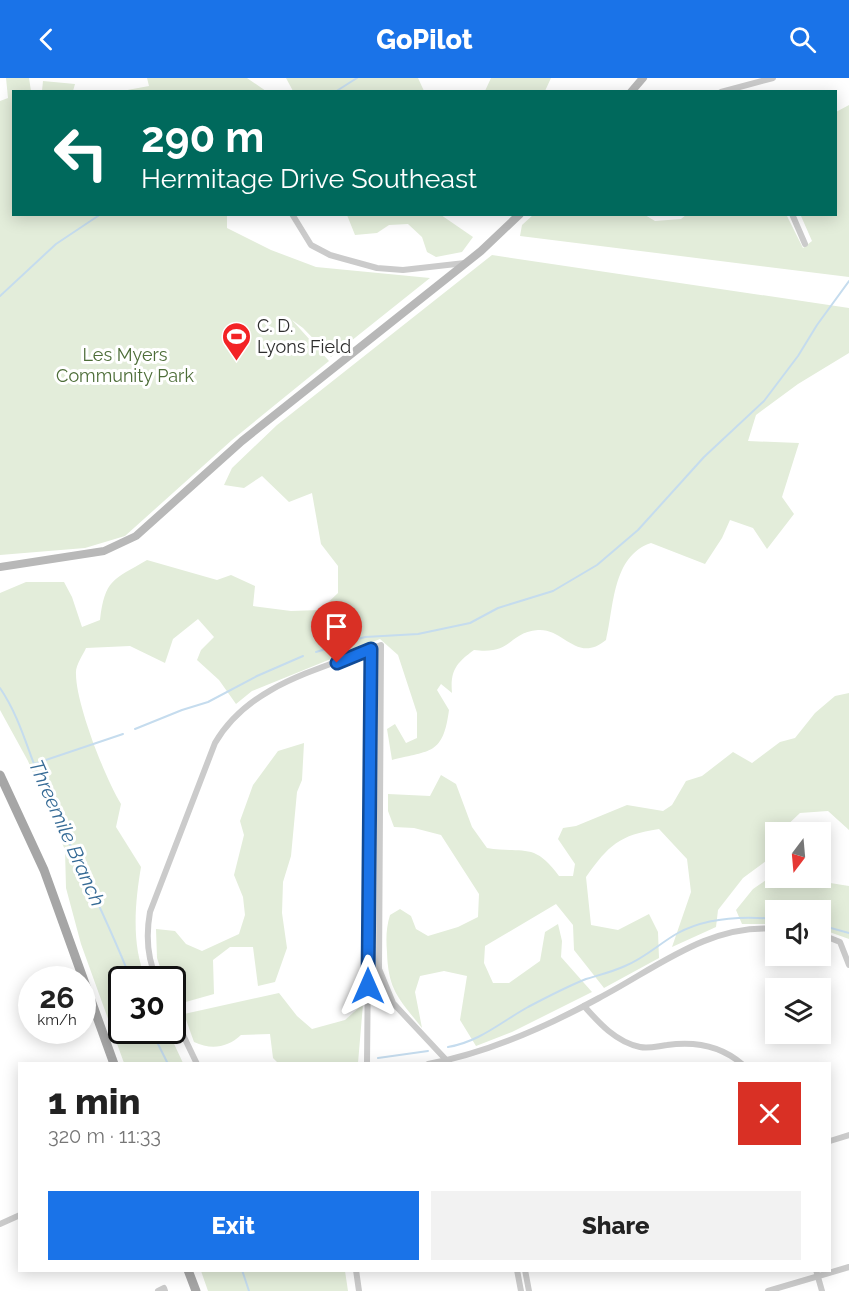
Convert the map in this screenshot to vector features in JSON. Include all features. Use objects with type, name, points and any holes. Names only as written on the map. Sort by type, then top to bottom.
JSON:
[{"type":"main road","points":[[0,775],[44,870],[113,1062]]},
{"type":"main road","points":[[189,1272],[196,1291]]},
{"type":"street","points":[[634,90],[643,78]]},
{"type":"street","points":[[736,89],[773,78]]},
{"type":"street","points":[[293,216],[311,245],[330,255],[377,268],[403,270],[465,263]]},
{"type":"street","points":[[0,567],[98,552],[131,540],[242,441],[465,263],[518,216]]},
{"type":"street","points":[[793,216],[805,244]]},
{"type":"street","points":[[152,966],[147,938],[150,912],[211,754],[225,727],[238,712],[262,693],[381,645],[378,969],[393,1003],[448,1062],[491,1047],[584,1006],[681,950],[733,932],[765,929]]},
{"type":"street","points":[[367,1062],[371,649]]},
{"type":"street","points":[[831,938],[840,942],[849,965]]},
{"type":"street","points":[[584,1006],[612,1034],[627,1043],[648,1048],[670,1044],[705,1045],[723,1051],[739,1062]]},
{"type":"street","points":[[186,1041],[196,1062]]},
{"type":"street","points":[[831,1141],[849,1136]]},
{"type":"street","points":[[0,1224],[18,1216]]},
{"type":"street","points":[[831,1271],[849,1267]]},
{"type":"street","points":[[356,1272],[359,1291]]},
{"type":"street","points":[[517,1272],[521,1291]]},
{"type":"street","points":[[525,1272],[529,1291]]},
{"type":"street","points":[[768,1291],[817,1274],[822,1291]]},
{"type":"green space","name":"Les Myers Community Park","points":[[6,78],[29,78],[31,90],[12,90],[12,216],[227,216],[227,228],[271,250],[316,267],[430,278],[331,357],[292,320],[329,361],[232,440],[125,536],[85,548],[0,555],[0,101],[8,98]]},
{"type":"green space","points":[[147,78],[247,78],[265,90],[127,90],[149,86]]},
{"type":"green space","points":[[286,78],[418,78],[424,90],[292,90]]},
{"type":"green space","points":[[491,78],[551,78],[545,90],[485,90]]},
{"type":"green space","points":[[43,81],[75,84],[73,90],[42,90]]},
{"type":"green space","points":[[849,105],[849,277],[520,236],[522,225],[532,216],[647,216],[655,221],[681,219],[685,216],[787,216],[803,248],[812,241],[801,216],[837,216],[837,111]]},
{"type":"green space","points":[[347,216],[442,216],[473,237],[462,252],[436,257],[427,252],[422,237],[408,224],[389,225],[377,233],[355,235]]},
{"type":"green space","points":[[492,255],[849,308],[849,353],[798,384],[756,415],[748,441],[799,443],[782,497],[794,514],[767,549],[753,528],[730,520],[722,538],[705,564],[651,543],[638,550],[629,559],[617,584],[606,640],[596,646],[579,647],[556,634],[538,630],[520,635],[503,647],[487,651],[474,650],[463,659],[453,673],[452,693],[441,684],[437,690],[449,710],[439,743],[426,752],[392,760],[387,729],[395,724],[406,743],[417,738],[417,713],[398,655],[380,639],[252,691],[236,704],[219,680],[197,660],[201,650],[214,637],[198,619],[173,639],[165,663],[130,646],[86,648],[76,671],[81,703],[100,759],[121,804],[116,827],[141,867],[136,909],[136,938],[141,966],[108,966],[108,1019],[96,986],[96,966],[89,966],[66,888],[65,850],[28,761],[0,710],[0,593],[26,582],[64,582],[72,597],[82,627],[100,620],[105,596],[113,582],[147,560],[217,580],[231,575],[255,586],[253,606],[291,611],[320,610],[338,593],[338,566],[321,544],[312,493],[289,502],[262,476],[244,488],[224,485],[232,468],[277,425]]},
{"type":"green space","points":[[849,693],[849,830],[828,811],[800,813],[791,822],[765,822],[765,862],[743,878],[718,910],[716,927],[672,947],[691,892],[687,859],[659,829],[645,831],[616,843],[601,857],[586,877],[591,925],[618,930],[649,914],[658,932],[659,958],[604,988],[574,950],[573,925],[556,904],[485,946],[484,963],[493,983],[509,983],[540,961],[545,932],[558,924],[562,941],[561,957],[592,992],[512,1032],[476,1046],[460,1020],[467,976],[444,971],[420,976],[415,992],[422,1028],[401,1001],[392,985],[388,965],[386,943],[390,915],[400,909],[411,916],[416,929],[428,936],[458,927],[478,917],[479,894],[441,835],[414,828],[394,827],[388,811],[388,794],[430,796],[441,775],[456,784],[472,827],[487,848],[535,853],[559,876],[573,876],[575,864],[558,839],[563,828],[576,826],[627,805],[663,811],[672,805],[686,781],[702,776],[733,752],[752,763],[780,742],[795,738],[815,713],[835,696]]},
{"type":"green space","points":[[304,743],[302,780],[297,792],[291,856],[283,882],[282,913],[287,948],[275,982],[258,986],[253,947],[230,947],[213,960],[214,994],[186,1002],[186,966],[160,966],[157,958],[156,929],[175,931],[186,944],[202,951],[239,934],[245,915],[243,897],[234,875],[244,835],[240,821],[253,785],[278,751]]},
{"type":"green space","points":[[765,881],[765,888],[831,888],[831,883],[849,886],[849,939],[831,933],[831,900],[765,900],[765,924],[742,924],[736,910],[753,889]]},
{"type":"green space","points":[[279,993],[297,1016],[312,1029],[345,1020],[363,1004],[358,1062],[277,1062],[273,1058],[270,1034],[241,1035],[230,1043],[213,1047],[194,1042],[186,1014]]},
{"type":"green space","points":[[117,1044],[174,1044],[183,1062],[124,1062]]},
{"type":"green space","points":[[201,1272],[345,1272],[348,1291],[208,1291]]},
{"type":"waterway","points":[[338,90],[357,78]]},
{"type":"waterway","points":[[0,296],[56,244],[98,216]]},
{"type":"waterway","points":[[316,652],[365,637],[418,634],[470,623],[498,608],[553,591],[597,565],[638,530],[704,457],[764,401],[849,281]]},
{"type":"waterway","points":[[135,729],[208,702],[257,676],[303,656]]},
{"type":"waterway","name":"Threemile Branch","points":[[0,688],[13,711],[42,784],[125,966]]},
{"type":"waterway","points":[[34,764],[123,734]]},
{"type":"waterway","points":[[448,1047],[480,1036],[528,1007],[571,985],[632,963],[689,928],[726,919],[765,919]]},
{"type":"waterway","points":[[831,928],[849,933]]},
{"type":"waterway","name":"Threemile Branch","points":[[158,1044],[167,1062]]},
{"type":"waterway","points":[[378,1058],[428,1051]]},
{"type":"waterway","name":"Threemile Branch","points":[[243,1272],[249,1291]]},
{"type":"place","name":"C. D. Lyons Field","points":[[236,362]]},
{"type":"route","points":[[337,663],[371,649],[368,986]]}]
